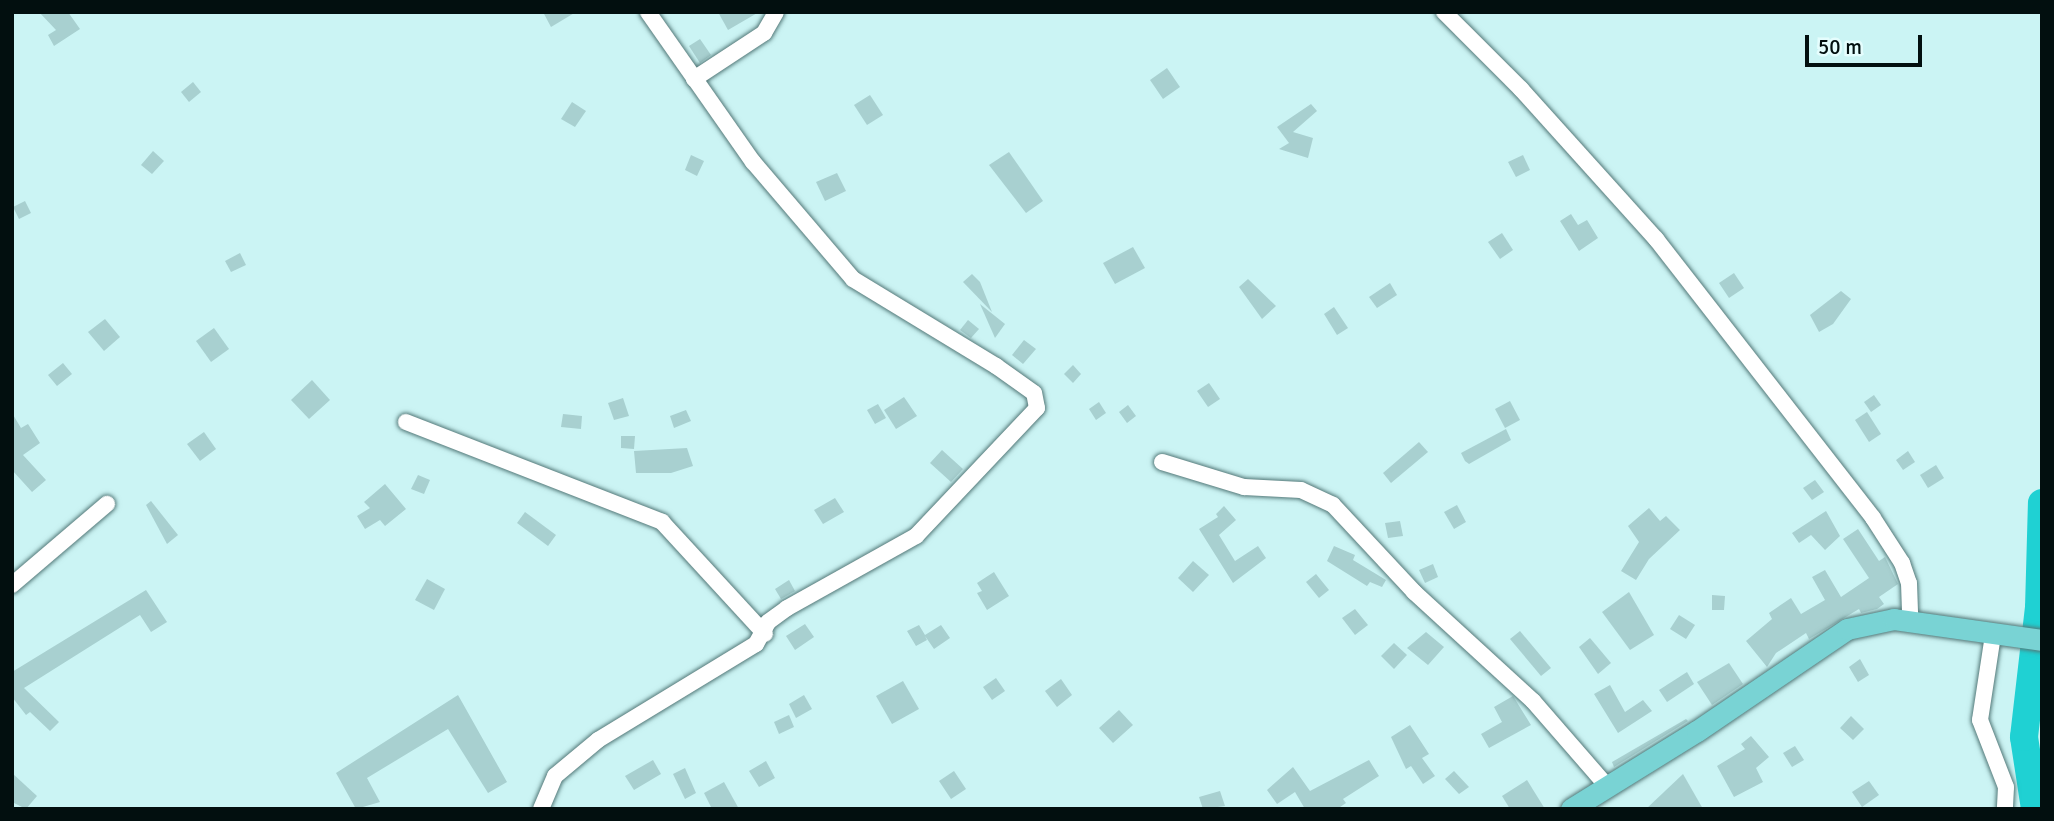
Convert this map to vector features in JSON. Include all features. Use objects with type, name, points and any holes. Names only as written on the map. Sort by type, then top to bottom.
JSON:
[{"type":"main road","points":[[1571,809],[1697,731],[1847,629],[1894,619],[2042,640]]},
{"type":"street","points":[[541,809],[555,776],[598,740],[756,644],[765,634],[774,616],[896,549],[933,522],[1037,408],[1034,393],[1006,373],[853,279],[783,200],[648,12]]},
{"type":"street","points":[[694,79],[764,33],[776,12]]},
{"type":"street","points":[[1444,12],[1521,89],[1656,239],[1873,518],[1902,562],[1909,583],[1910,621]]},
{"type":"street","points":[[406,422],[662,522],[765,634]]},
{"type":"street","points":[[1163,463],[1244,487],[1301,490],[1333,505],[1414,592],[1533,701],[1606,785]]},
{"type":"street","points":[[12,584],[107,504]]},
{"type":"street","points":[[1993,635],[1980,720],[2006,787],[2005,809]]},
{"type":"building","points":[[39,12],[68,12],[80,29],[54,46],[48,35],[56,30]]},
{"type":"building","points":[[543,12],[576,12],[551,27]]},
{"type":"building","points":[[718,12],[759,12],[728,30]]},
{"type":"building","points":[[700,39],[711,55],[700,63],[689,46]]},
{"type":"building","points":[[1167,68],[1180,87],[1163,99],[1150,80]]},
{"type":"building","points":[[193,82],[201,92],[189,102],[181,92]]},
{"type":"building","points":[[870,95],[883,115],[867,125],[854,105]]},
{"type":"building","points":[[572,102],[586,111],[575,127],[561,119]]},
{"type":"building","points":[[1311,104],[1317,111],[1293,132],[1313,138],[1308,158],[1279,149],[1289,143],[1277,127]]},
{"type":"building","points":[[153,151],[164,161],[152,174],[141,165]]},
{"type":"building","points":[[1009,152],[1043,201],[1026,213],[989,165]]},
{"type":"building","points":[[691,155],[704,161],[697,176],[685,170]]},
{"type":"building","points":[[1523,155],[1530,170],[1516,177],[1508,162]]},
{"type":"building","points":[[837,173],[846,191],[825,201],[816,182]]},
{"type":"building","points":[[25,201],[31,213],[19,219],[13,207]]},
{"type":"building","points":[[1571,214],[1578,225],[1587,220],[1598,238],[1579,251],[1560,221]]},
{"type":"building","points":[[1502,233],[1513,250],[1500,259],[1488,242]]},
{"type":"building","points":[[1133,247],[1145,268],[1115,284],[1103,263]]},
{"type":"building","points":[[240,253],[246,265],[231,272],[225,261]]},
{"type":"building","points":[[1734,273],[1744,288],[1729,298],[1719,283]]},
{"type":"building","points":[[972,274],[980,282],[992,312],[963,282]]},
{"type":"building","points":[[1248,279],[1276,306],[1262,319],[1239,287]]},
{"type":"building","points":[[1390,283],[1397,295],[1377,308],[1369,297]]},
{"type":"building","points":[[1841,291],[1851,299],[1833,324],[1819,332],[1810,315]]},
{"type":"building","points":[[980,304],[1005,324],[995,338]]},
{"type":"building","points":[[1334,307],[1348,328],[1337,335],[1324,314]]},
{"type":"building","points":[[105,319],[120,337],[104,351],[88,332]]},
{"type":"building","points":[[968,320],[979,329],[971,338],[960,330]]},
{"type":"building","points":[[214,328],[229,349],[211,362],[196,341]]},
{"type":"building","points":[[1024,340],[1036,349],[1023,364],[1012,355]]},
{"type":"building","points":[[63,363],[72,374],[57,386],[48,375]]},
{"type":"building","points":[[1073,365],[1081,374],[1073,383],[1064,374]]},
{"type":"building","points":[[312,380],[330,400],[309,419],[291,400]]},
{"type":"building","points":[[1209,383],[1220,399],[1208,407],[1197,391]]},
{"type":"building","points":[[1874,395],[1881,405],[1871,412],[1864,402]]},
{"type":"building","points":[[904,397],[917,416],[896,429],[884,410]]},
{"type":"building","points":[[623,398],[629,416],[614,420],[608,403]]},
{"type":"building","points":[[1510,401],[1520,420],[1505,428],[1495,409]]},
{"type":"building","points":[[1099,402],[1106,413],[1096,420],[1089,409]]},
{"type":"building","points":[[878,404],[886,418],[875,424],[867,410]]},
{"type":"building","points":[[1128,405],[1136,416],[1127,423],[1119,412]]},
{"type":"building","points":[[686,410],[691,421],[674,428],[670,416]]},
{"type":"building","points":[[1867,412],[1881,434],[1869,442],[1855,420]]},
{"type":"building","points":[[12,413],[21,428],[28,424],[40,443],[23,455],[46,480],[32,492],[12,470]]},
{"type":"building","points":[[563,414],[582,416],[581,429],[561,427]]},
{"type":"building","points":[[1506,429],[1511,440],[1469,464],[1465,461],[1461,453]]},
{"type":"building","points":[[204,432],[216,449],[200,461],[187,444]]},
{"type":"building","points":[[621,436],[635,436],[634,449],[621,448]]},
{"type":"building","points":[[1419,442],[1428,452],[1391,483],[1383,473]]},
{"type":"building","points":[[687,448],[693,466],[671,473],[636,473],[634,451]]},
{"type":"building","points":[[942,450],[963,469],[951,482],[930,463]]},
{"type":"building","points":[[1908,451],[1915,462],[1903,470],[1896,460]]},
{"type":"building","points":[[1936,465],[1944,478],[1928,488],[1920,475]]},
{"type":"building","points":[[418,475],[430,480],[424,494],[411,489]]},
{"type":"building","points":[[1815,480],[1824,492],[1812,500],[1803,488]]},
{"type":"building","points":[[385,484],[406,509],[385,526],[380,520],[365,529],[357,516],[370,508],[364,502]]},
{"type":"building","points":[[835,498],[844,512],[823,524],[814,510]]},
{"type":"building","points":[[151,501],[178,535],[167,544],[146,505]]},
{"type":"building","points":[[1457,505],[1466,522],[1454,529],[1444,512]]},
{"type":"building","points":[[1224,506],[1236,520],[1219,535],[1235,561],[1258,546],[1266,558],[1233,583],[1199,529],[1218,517],[1216,514]]},
{"type":"building","points":[[1649,508],[1660,521],[1666,516],[1680,530],[1649,559],[1636,580],[1621,571],[1639,542],[1628,526]]},
{"type":"building","points":[[1826,511],[1840,536],[1825,550],[1811,535],[1799,543],[1792,533]]},
{"type":"building","points":[[525,512],[556,535],[548,546],[517,523]]},
{"type":"building","points":[[1400,521],[1403,536],[1388,538],[1385,523]]},
{"type":"building","points":[[1858,529],[1879,561],[1885,557],[1898,584],[1879,597],[1884,604],[1877,609],[1861,613],[1859,609],[1809,639],[1806,633],[1776,653],[1767,667],[1746,641],[1772,619],[1769,613],[1791,598],[1801,614],[1825,600],[1812,577],[1825,570],[1841,597],[1869,578],[1843,539]]},
{"type":"building","points":[[1334,546],[1355,555],[1353,560],[1386,580],[1382,587],[1370,582],[1367,586],[1327,561]]},
{"type":"building","points":[[1193,561],[1209,575],[1193,592],[1178,578]]},
{"type":"building","points":[[1433,564],[1438,577],[1425,583],[1419,570]]},
{"type":"building","points":[[994,572],[1009,596],[987,610],[977,593],[982,591],[977,583]]},
{"type":"building","points":[[1316,574],[1329,590],[1319,598],[1306,582]]},
{"type":"building","points":[[427,579],[445,589],[434,610],[415,600]]},
{"type":"building","points":[[789,580],[795,591],[781,599],[775,589]]},
{"type":"building","points":[[146,590],[167,622],[151,632],[140,615],[24,688],[59,722],[50,731],[30,712],[26,715],[12,697],[12,672]]},
{"type":"building","points":[[1629,592],[1654,635],[1630,650],[1602,612]]},
{"type":"building","points":[[1712,595],[1725,596],[1724,610],[1712,610]]},
{"type":"building","points":[[1355,609],[1368,625],[1355,635],[1342,618]]},
{"type":"building","points":[[1679,615],[1695,625],[1686,639],[1670,629]]},
{"type":"building","points":[[805,624],[814,637],[795,650],[786,636]]},
{"type":"building","points":[[919,625],[925,635],[941,625],[950,638],[934,649],[925,636],[927,640],[916,646],[907,631]]},
{"type":"building","points":[[1520,631],[1551,668],[1541,676],[1510,639]]},
{"type":"building","points":[[1426,632],[1444,647],[1428,665],[1407,648]]},
{"type":"building","points":[[1590,638],[1611,663],[1598,674],[1579,647]]},
{"type":"building","points":[[1394,643],[1407,655],[1394,669],[1381,656]]},
{"type":"building","points":[[1860,659],[1869,675],[1858,682],[1849,667]]},
{"type":"building","points":[[1729,663],[1743,684],[1712,705],[1697,682]]},
{"type":"building","points":[[1687,672],[1694,684],[1667,702],[1659,690]]},
{"type":"building","points":[[996,678],[1005,691],[992,700],[983,687]]},
{"type":"building","points":[[1061,679],[1072,695],[1057,707],[1045,691]]},
{"type":"building","points":[[903,681],[919,709],[892,724],[876,696]]},
{"type":"building","points":[[1610,685],[1625,712],[1643,700],[1652,711],[1618,733],[1594,694]]},
{"type":"building","points":[[458,695],[507,782],[488,793],[448,729],[367,778],[380,802],[356,809],[336,773]]},
{"type":"building","points":[[804,695],[812,709],[796,718],[789,704]]},
{"type":"building","points":[[1513,696],[1531,725],[1489,748],[1481,734],[1502,722],[1494,707]]},
{"type":"building","points":[[1119,710],[1133,725],[1113,743],[1099,728]]},
{"type":"building","points":[[789,715],[794,727],[779,734],[774,722]]},
{"type":"building","points":[[1851,716],[1864,729],[1853,740],[1840,728]]},
{"type":"building","points":[[1686,719],[1688,721],[1614,767],[1612,762]]},
{"type":"building","points":[[1410,725],[1429,754],[1422,758],[1435,776],[1423,784],[1411,766],[1406,769],[1391,737]]},
{"type":"building","points":[[1751,736],[1769,757],[1756,768],[1763,782],[1734,797],[1717,766],[1745,749],[1741,744]]},
{"type":"building","points":[[1795,746],[1804,760],[1792,767],[1783,753]]},
{"type":"building","points":[[653,760],[661,774],[634,790],[625,776]]},
{"type":"building","points":[[1369,760],[1379,776],[1343,799],[1346,803],[1337,809],[1305,809],[1295,792],[1277,804],[1267,790],[1293,767],[1310,791]]},
{"type":"building","points":[[766,761],[775,778],[759,787],[749,771]]},
{"type":"building","points":[[685,768],[696,793],[685,799],[673,774]]},
{"type":"building","points":[[954,771],[966,789],[951,799],[939,781]]},
{"type":"building","points":[[1454,771],[1469,787],[1459,794],[1445,779]]},
{"type":"building","points":[[12,773],[37,796],[26,809],[12,802]]},
{"type":"building","points":[[1683,774],[1703,809],[1646,809]]},
{"type":"building","points":[[1527,780],[1545,809],[1510,809],[1502,796]]},
{"type":"building","points":[[1869,781],[1879,795],[1862,807],[1852,792]]},
{"type":"building","points":[[724,782],[739,809],[712,809],[704,793]]},
{"type":"building","points":[[1220,791],[1225,806],[1203,809],[1199,797]]},
{"type":"waterway","points":[[2035,809],[2024,737],[2039,608],[2042,503]]}]
